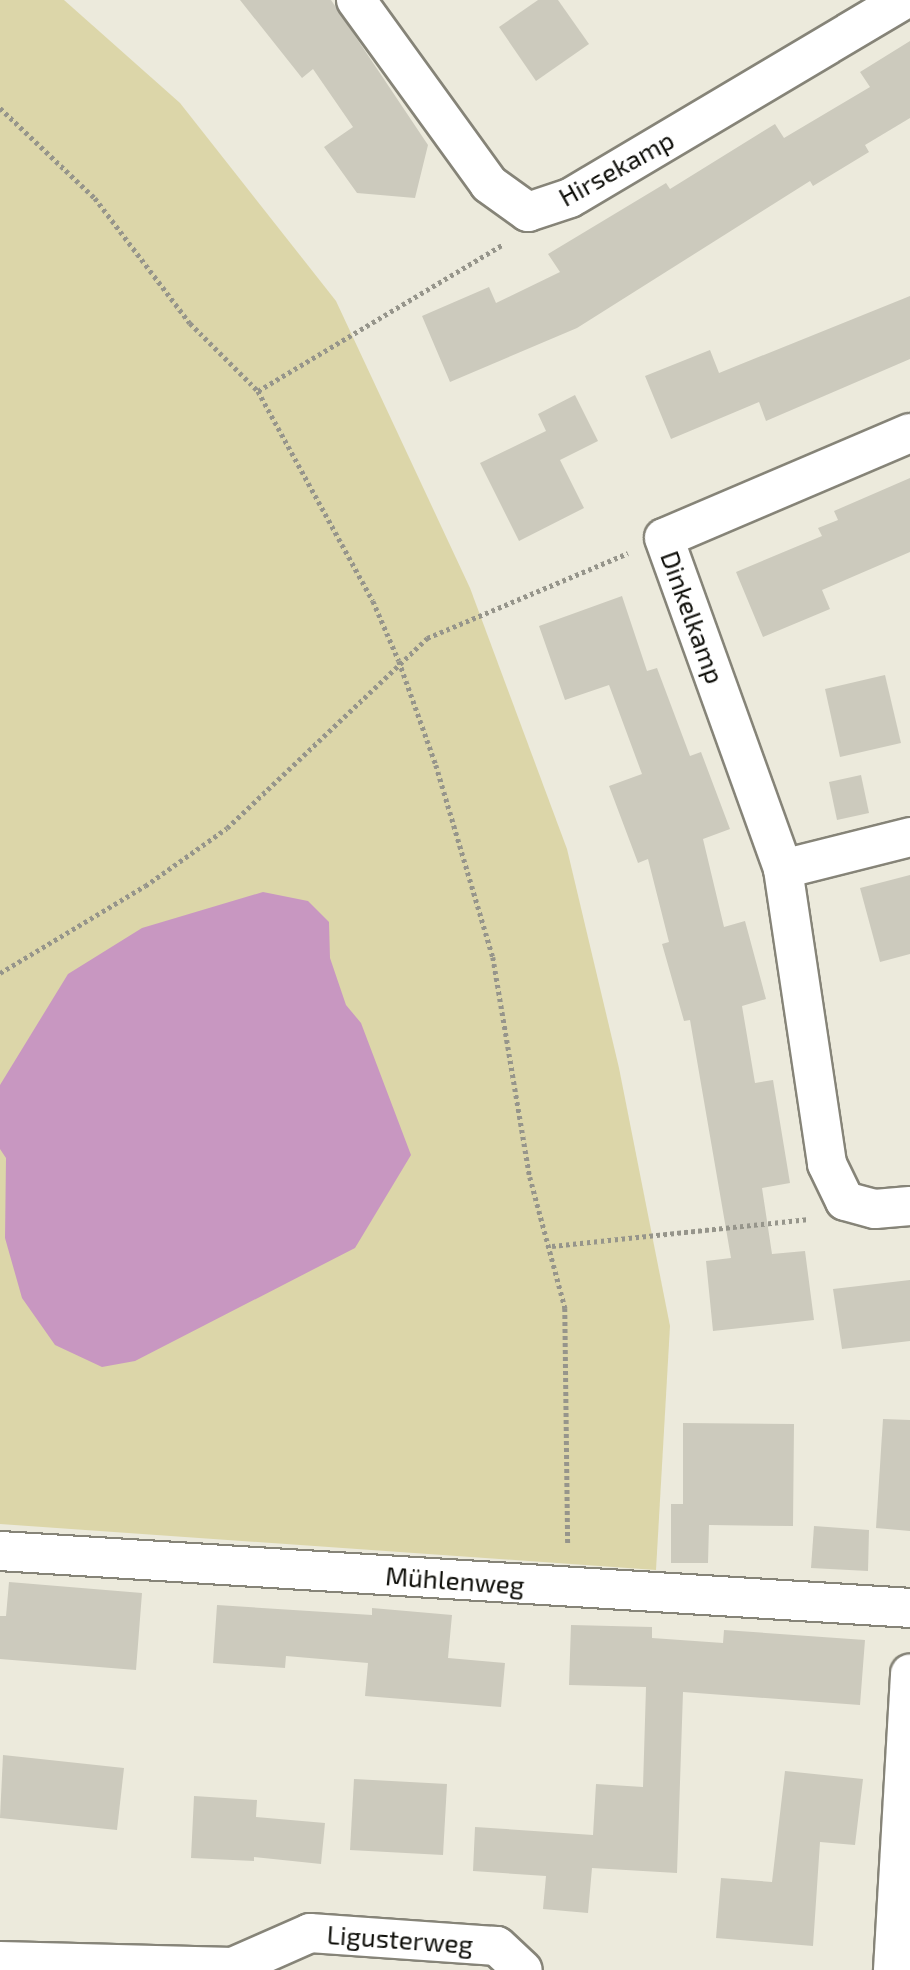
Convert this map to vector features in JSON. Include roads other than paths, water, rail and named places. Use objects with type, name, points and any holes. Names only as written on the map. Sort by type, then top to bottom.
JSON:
[{"type":"street","name":"Hirsekamp","points":[[356,0],[489,184],[527,212],[570,198],[903,0]]},
{"type":"street","name":"Dinkelkamp","points":[[910,433],[664,538],[783,869],[827,1164],[845,1201],[875,1209],[910,1206]]},
{"type":"street","points":[[783,869],[910,837]]},
{"type":"street","name":"Mühlenweg","points":[[0,1551],[910,1608]]},
{"type":"street","points":[[893,1970],[910,1673]]},
{"type":"street","name":"Ligusterweg","points":[[0,1961],[235,1968],[310,1933],[497,1946],[523,1970]]}]
